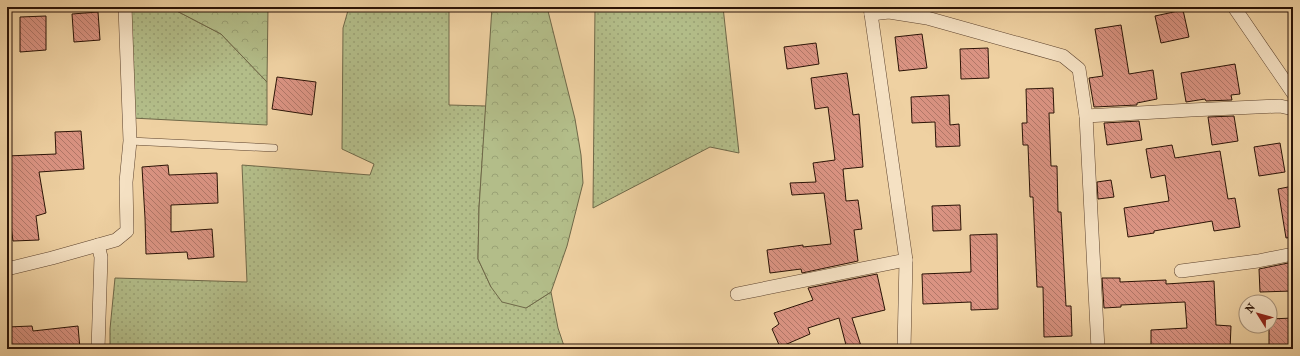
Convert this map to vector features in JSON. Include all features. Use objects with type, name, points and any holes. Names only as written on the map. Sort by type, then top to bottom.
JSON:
[{"type":"street","points":[[7,269],[116,240],[127,231],[126,182],[130,141],[125,7]]},
{"type":"street","points":[[1234,7],[1293,93]]},
{"type":"street","points":[[904,349],[906,260],[870,11],[890,12],[927,18],[1063,56],[1079,69],[1086,116],[1098,349]]},
{"type":"street","points":[[1086,116],[1280,106],[1293,109]]},
{"type":"street","points":[[98,245],[101,257],[98,349]]},
{"type":"street","points":[[1181,271],[1258,262],[1293,254]]},
{"type":"street","points":[[737,294],[906,260]]},
{"type":"lane","points":[[130,141],[274,148]]},
{"type":"green space","points":[[125,7],[268,7],[267,82],[221,34],[173,9]]},
{"type":"green space","points":[[349,7],[449,7],[449,105],[486,106],[479,208],[478,259],[491,287],[526,308],[551,292],[558,328],[565,349],[110,349],[110,329],[115,278],[247,282],[242,165],[370,175],[374,164],[342,149],[343,28]]},
{"type":"green space","points":[[492,7],[547,7],[575,119],[581,155],[583,183],[567,246],[551,292],[526,308],[502,302],[491,287],[478,259],[479,208]]},
{"type":"green space","points":[[595,7],[723,7],[739,153],[710,147],[593,208]]},
{"type":"green space","points":[[125,8],[173,9],[221,34],[267,82],[267,125],[132,118]]},
{"type":"building","points":[[1183,10],[1189,37],[1161,43],[1155,16]]},
{"type":"building","points":[[98,12],[100,40],[74,42],[72,14]]},
{"type":"building","points":[[46,16],[46,50],[20,52],[20,17]]},
{"type":"building","points":[[1121,25],[1129,74],[1153,70],[1157,99],[1137,103],[1137,105],[1094,107],[1089,78],[1103,76],[1095,29]]},
{"type":"building","points":[[922,34],[927,68],[899,71],[895,37]]},
{"type":"building","points":[[816,43],[819,64],[787,69],[784,47]]},
{"type":"building","points":[[988,48],[989,78],[961,79],[960,49]]},
{"type":"building","points":[[1235,64],[1240,94],[1231,95],[1232,100],[1206,101],[1205,99],[1186,102],[1181,73]]},
{"type":"building","points":[[847,73],[853,115],[859,114],[863,167],[843,169],[846,201],[858,200],[862,229],[854,230],[858,261],[802,273],[801,269],[770,273],[767,250],[803,245],[803,247],[831,244],[824,193],[792,195],[790,183],[816,182],[813,163],[835,160],[828,107],[815,109],[811,78]]},
{"type":"building","points":[[277,77],[316,82],[312,115],[272,109]]},
{"type":"building","points":[[1053,88],[1054,113],[1049,113],[1051,166],[1057,166],[1058,212],[1061,212],[1066,306],[1071,306],[1072,336],[1044,337],[1043,287],[1037,287],[1033,197],[1030,197],[1028,145],[1023,145],[1022,123],[1027,123],[1026,89]]},
{"type":"building","points":[[949,95],[950,125],[959,124],[960,146],[936,147],[935,122],[912,123],[911,97]]},
{"type":"building","points":[[1234,116],[1238,141],[1212,145],[1208,117]]},
{"type":"building","points":[[1139,121],[1142,140],[1107,145],[1104,123]]},
{"type":"building","points":[[81,131],[84,169],[39,172],[46,213],[36,216],[39,240],[13,241],[7,198],[7,156],[56,154],[55,132]]},
{"type":"building","points":[[1280,143],[1285,172],[1259,176],[1254,147]]},
{"type":"building","points":[[1172,145],[1175,158],[1220,151],[1228,199],[1235,198],[1240,227],[1214,231],[1212,221],[1128,237],[1124,208],[1169,201],[1165,175],[1151,178],[1146,149]]},
{"type":"building","points":[[168,165],[169,175],[217,173],[218,203],[171,205],[171,232],[212,229],[214,257],[188,259],[187,252],[146,254],[142,167]]},
{"type":"building","points":[[1111,180],[1114,197],[1098,199],[1097,182]]},
{"type":"building","points":[[1293,186],[1293,237],[1286,238],[1278,189]]},
{"type":"building","points":[[960,205],[961,230],[933,231],[932,206]]},
{"type":"building","points":[[997,234],[998,309],[971,310],[971,302],[923,304],[922,274],[971,272],[970,235]]},
{"type":"building","points":[[1293,262],[1293,291],[1260,292],[1259,269]]},
{"type":"building","points":[[877,274],[885,310],[852,318],[862,349],[847,349],[839,318],[808,328],[810,334],[780,347],[772,329],[779,324],[774,313],[813,300],[808,288]]},
{"type":"building","points":[[1102,278],[1120,278],[1120,282],[1166,280],[1166,284],[1214,281],[1216,325],[1231,326],[1230,349],[1151,349],[1151,330],[1187,328],[1185,302],[1121,305],[1121,307],[1104,308]]},
{"type":"building","points":[[1293,318],[1293,347],[1269,348],[1269,334],[1278,334],[1278,319]]},
{"type":"building","points":[[32,326],[33,331],[78,326],[80,349],[7,349],[7,327]]}]
